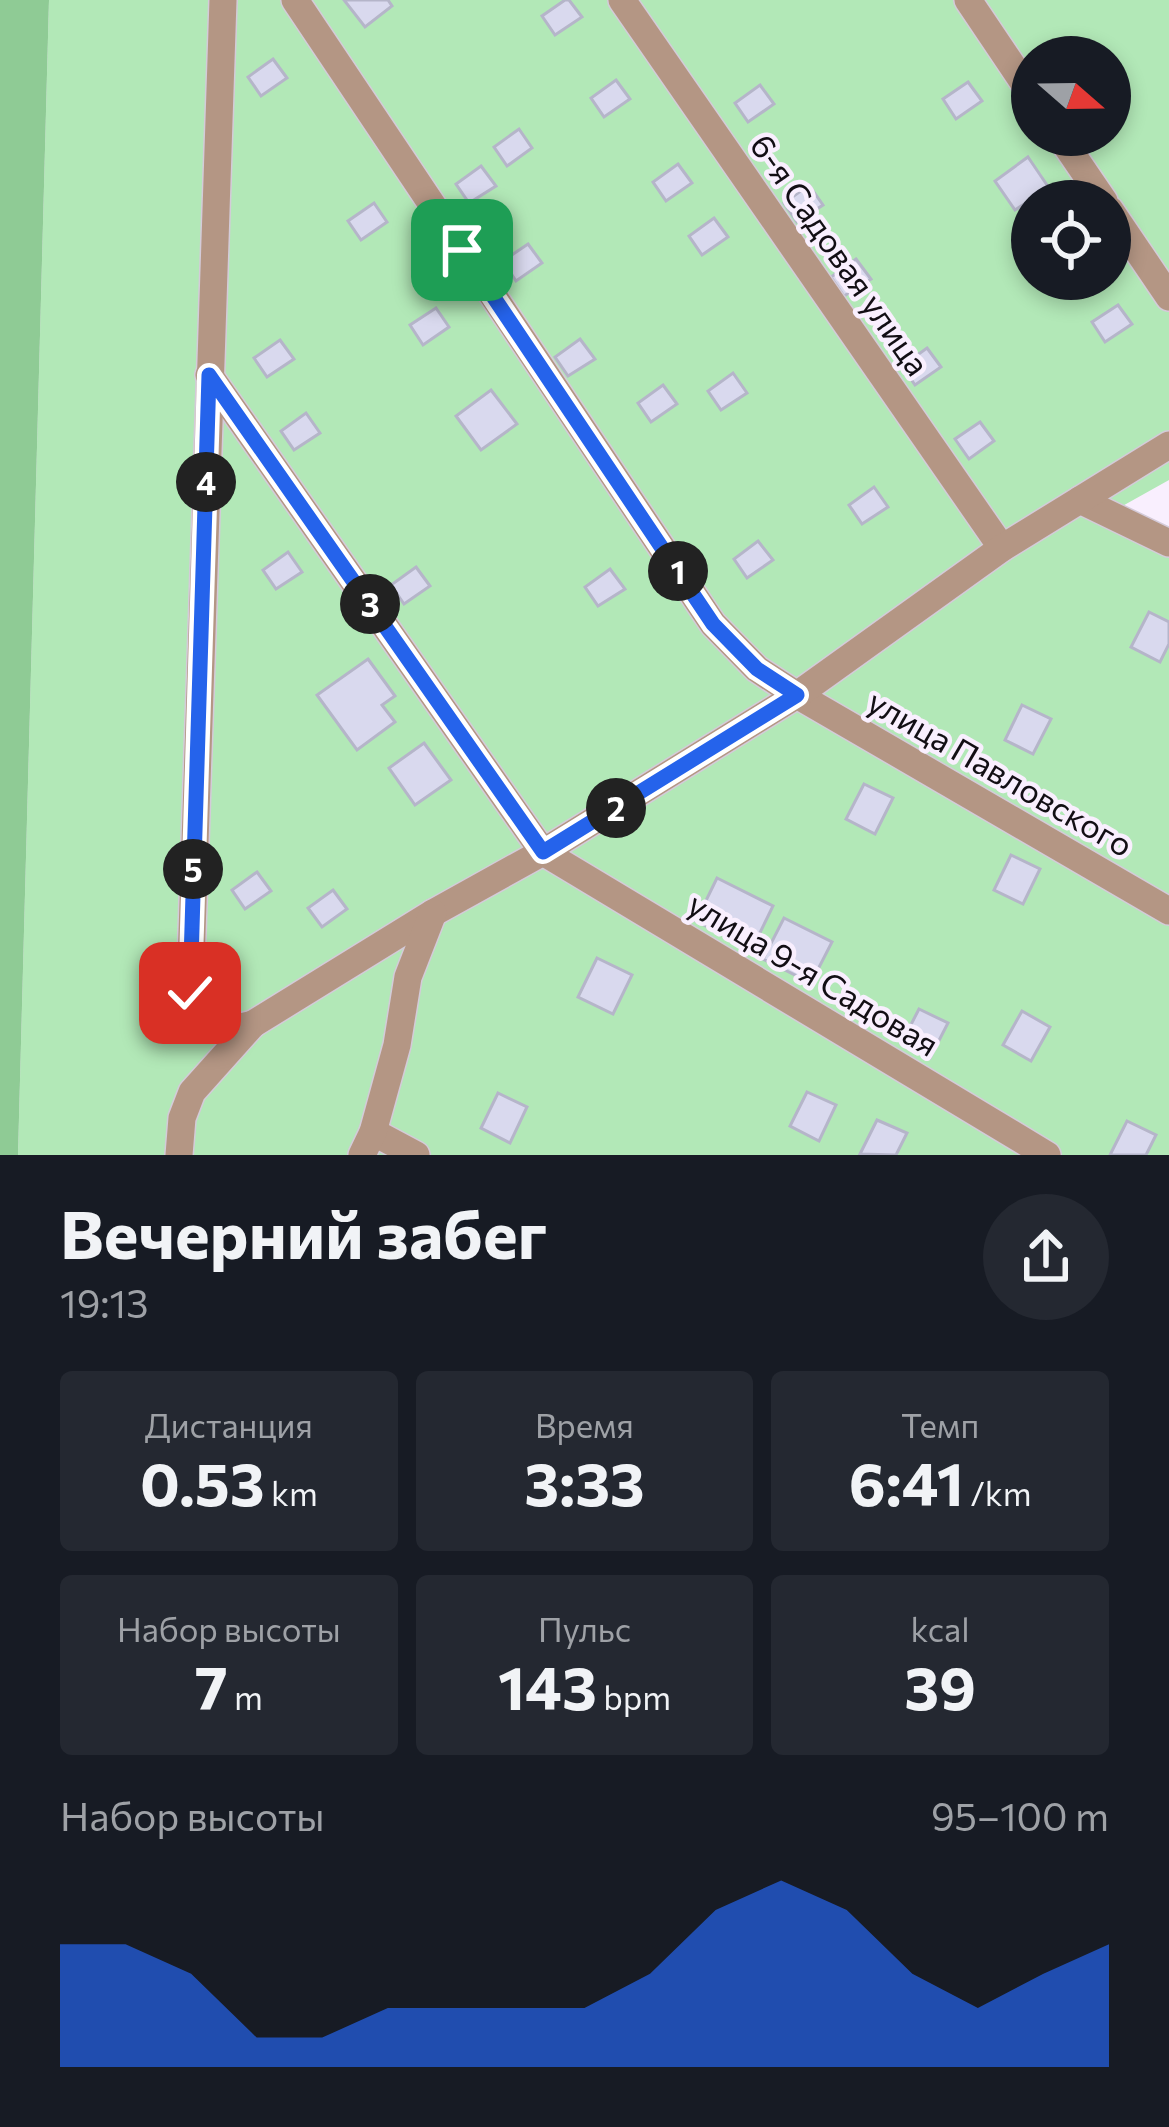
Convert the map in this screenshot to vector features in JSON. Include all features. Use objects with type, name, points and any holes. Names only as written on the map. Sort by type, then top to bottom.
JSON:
[{"type":"street","points":[[223,0],[190,993],[197,1016],[212,1027],[230,1030],[253,1024]]},
{"type":"street","name":"улица Павловского","points":[[295,0],[713,624],[757,669],[797,695],[1169,911]]},
{"type":"street","name":"6-я Садовая улица","points":[[622,0],[1002,548]]},
{"type":"street","points":[[968,0],[1011,64]]},
{"type":"street","points":[[1131,241],[1169,297]]},
{"type":"street","points":[[209,375],[543,852]]},
{"type":"street","points":[[179,1155],[182,1118],[192,1092],[253,1024],[797,695],[1002,548],[1169,445]]},
{"type":"street","points":[[1080,500],[1169,543]]},
{"type":"street","name":"улица 9-я Садовая","points":[[543,852],[1047,1155]]},
{"type":"street","points":[[416,1155],[367,1144],[397,1045],[408,977],[433,913]]},
{"type":"green space","points":[[0,0],[49,0],[18,1155],[0,1155]]},
{"type":"green space","points":[[49,0],[1169,0],[1169,480],[1101,518],[1169,554],[1169,1155],[18,1155]]},
{"type":"building","points":[[344,0],[388,0],[392,6],[365,27]]},
{"type":"building","points":[[565,0],[582,17],[555,35],[542,16]]},
{"type":"building","points":[[273,59],[287,78],[261,96],[248,77]]},
{"type":"building","points":[[616,80],[630,99],[604,117],[591,98]]},
{"type":"building","points":[[968,82],[982,101],[956,119],[943,99]]},
{"type":"building","points":[[760,85],[774,104],[748,122],[735,103]]},
{"type":"building","points":[[519,129],[532,148],[507,166],[494,147]]},
{"type":"building","points":[[1028,157],[1044,180],[1011,180],[1011,204],[995,181]]},
{"type":"building","points":[[678,164],[692,183],[666,201],[653,182]]},
{"type":"building","points":[[481,166],[496,186],[469,203],[456,184]]},
{"type":"building","points":[[809,185],[823,205],[797,222],[784,203]]},
{"type":"building","points":[[374,203],[387,222],[361,240],[348,221]]},
{"type":"building","points":[[714,218],[728,237],[702,255],[689,236]]},
{"type":"building","points":[[528,244],[542,263],[516,281],[503,261]]},
{"type":"building","points":[[856,259],[871,279],[844,296],[831,277]]},
{"type":"building","points":[[1118,305],[1132,324],[1105,342],[1092,322]]},
{"type":"building","points":[[436,308],[449,327],[423,345],[410,325]]},
{"type":"building","points":[[580,339],[595,359],[568,376],[555,357]]},
{"type":"building","points":[[280,340],[294,359],[267,377],[254,358]]},
{"type":"building","points":[[927,348],[941,367],[915,385],[902,366]]},
{"type":"building","points":[[733,373],[747,393],[721,410],[708,391]]},
{"type":"building","points":[[663,385],[677,404],[651,422],[638,403]]},
{"type":"building","points":[[491,390],[517,424],[481,450],[456,416]]},
{"type":"building","points":[[306,413],[320,433],[294,450],[281,431]]},
{"type":"building","points":[[980,422],[994,441],[969,459],[955,439]]},
{"type":"building","points":[[874,487],[888,507],[862,524],[849,505]]},
{"type":"building","points":[[758,541],[773,560],[747,578],[734,559]]},
{"type":"building","points":[[288,552],[302,572],[276,589],[263,570]]},
{"type":"building","points":[[416,567],[430,586],[404,604],[391,585]]},
{"type":"building","points":[[610,569],[625,589],[598,606],[585,587]]},
{"type":"building","points":[[1149,612],[1169,622],[1169,644],[1160,662],[1131,647]]},
{"type":"building","points":[[368,659],[395,696],[382,705],[395,722],[357,750],[317,695]]},
{"type":"building","points":[[1022,705],[1051,719],[1033,754],[1005,740]]},
{"type":"building","points":[[424,743],[451,780],[415,805],[389,768]]},
{"type":"building","points":[[864,784],[893,798],[875,834],[846,819]]},
{"type":"building","points":[[1011,855],[1040,869],[1023,904],[994,890]]},
{"type":"building","points":[[257,872],[271,891],[245,909],[232,890]]},
{"type":"building","points":[[717,878],[773,906],[752,949],[696,921]]},
{"type":"building","points":[[333,890],[347,909],[322,927],[308,908]]},
{"type":"building","points":[[784,918],[832,942],[811,983],[763,959]]},
{"type":"building","points":[[597,958],[632,975],[613,1014],[578,997]]},
{"type":"building","points":[[919,1009],[948,1023],[930,1058],[901,1044]]},
{"type":"building","points":[[1022,1011],[1050,1027],[1031,1061],[1003,1045]]},
{"type":"building","points":[[807,1092],[836,1105],[819,1141],[790,1126]]},
{"type":"building","points":[[498,1093],[527,1107],[510,1143],[481,1128]]},
{"type":"building","points":[[877,1120],[907,1133],[896,1155],[860,1154]]},
{"type":"building","points":[[1127,1121],[1156,1135],[1146,1155],[1110,1155]]},
{"type":"route","points":[[190,993],[209,375],[543,852],[797,695],[757,669],[713,624],[462,250]]}]
